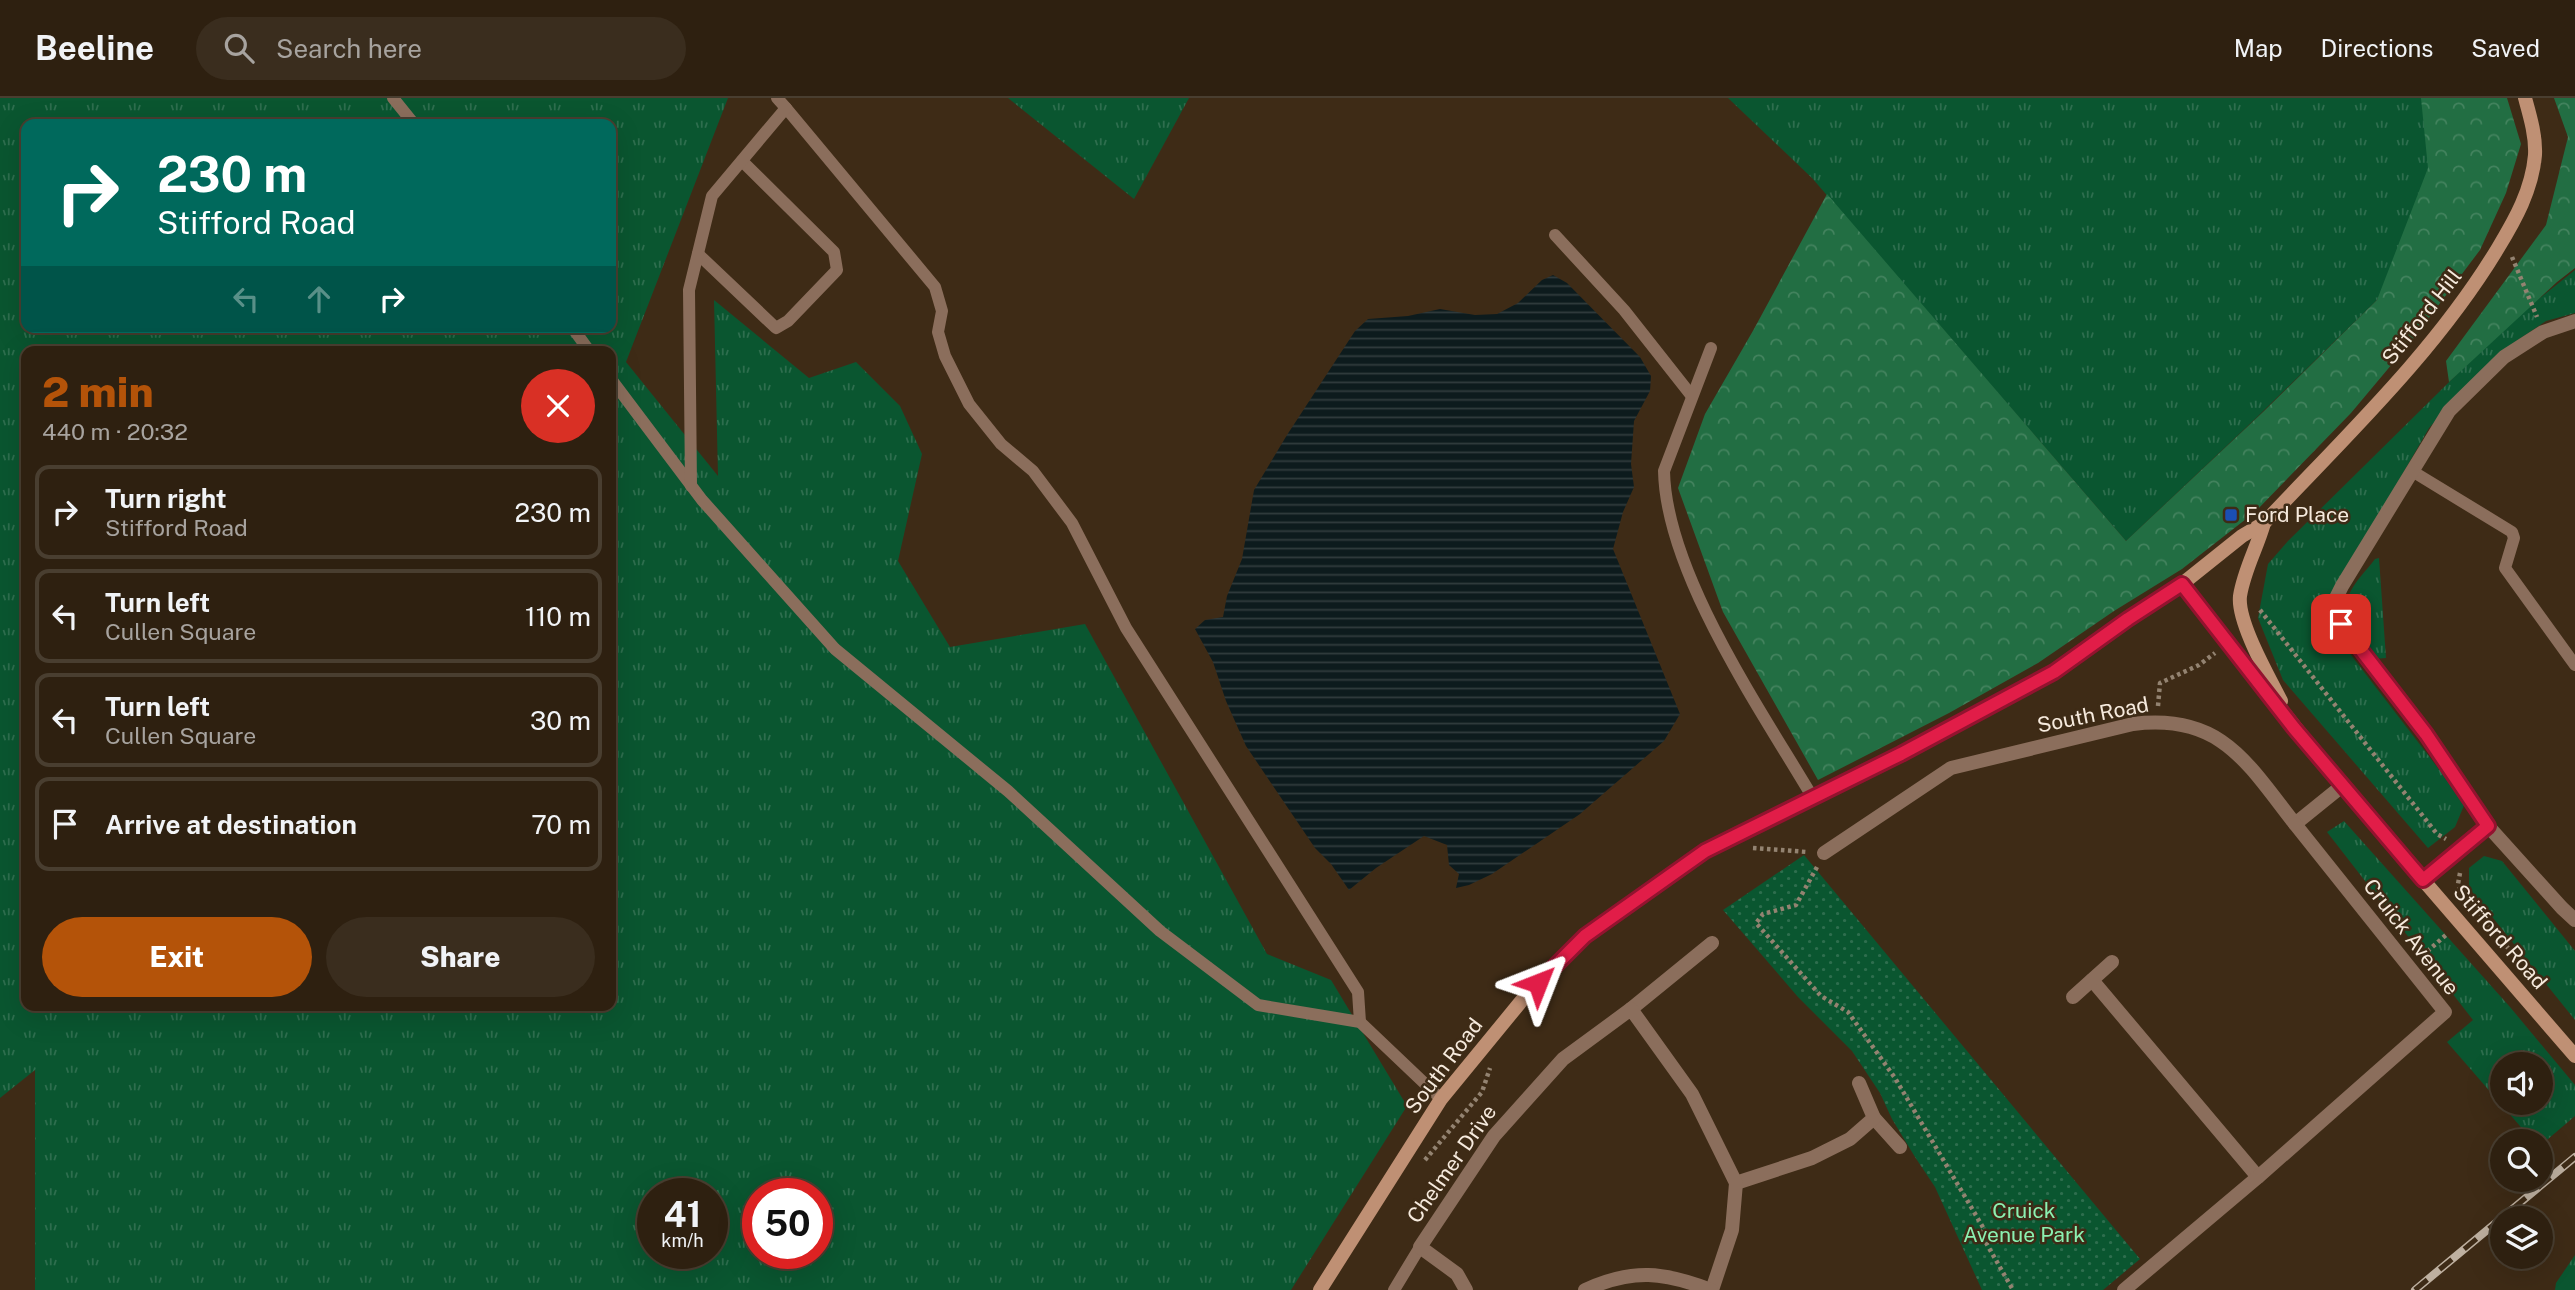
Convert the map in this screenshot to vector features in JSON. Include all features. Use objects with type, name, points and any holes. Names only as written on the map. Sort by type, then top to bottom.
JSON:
[{"type":"main road","name":"Stifford Hill","points":[[2182,584],[2242,536],[2264,523],[2396,383],[2476,284],[2518,214],[2529,183],[2535,155],[2532,125],[2525,98]]},
{"type":"main road","name":"Stifford Hill","points":[[2264,523],[2247,568],[2240,599],[2250,637],[2294,728]]},
{"type":"main road","name":"South Road","points":[[1320,1290],[1441,1099],[1522,999],[1585,936],[1705,851],[1901,754],[2054,672],[2182,584]]},
{"type":"main road","name":"Stifford Road","points":[[2182,584],[2342,786],[2575,1056]]},
{"type":"street","points":[[2575,321],[2543,332],[2504,357],[2449,411],[2335,600],[2341,624],[2426,734],[2488,826],[2575,920]]},
{"type":"street","name":"South Road","points":[[1824,853],[1951,768],[2133,724],[2156,721],[2187,726],[2219,738],[2242,756],[2295,824]]},
{"type":"street","points":[[2295,824],[2342,786]]},
{"type":"street","name":"Cruick Avenue","points":[[2124,1290],[2258,1177],[2445,1012],[2295,824]]},
{"type":"street","points":[[2423,880],[2488,826]]},
{"type":"street","name":"Chelmer Drive","points":[[1466,1290],[1457,1274],[1420,1247],[1494,1136],[1563,1059],[1631,1009],[1712,943]]},
{"type":"street","points":[[2073,997],[2112,962]]},
{"type":"street","points":[[2092,980],[2258,1177]]},
{"type":"street","points":[[1585,1290],[1606,1280],[1639,1275],[1676,1277],[1712,1290],[1732,1230],[1736,1183],[1692,1094],[1631,1009]]},
{"type":"street","points":[[1859,1083],[1874,1118],[1900,1147]]},
{"type":"street","points":[[1736,1183],[1812,1158],[1850,1139],[1874,1118]]},
{"type":"lane","points":[[393,98],[410,119]]},
{"type":"lane","points":[[691,486],[689,290],[712,196],[742,160],[781,103],[936,287],[942,311],[938,332],[944,356],[969,404],[1001,444],[1032,471],[1072,523],[1126,628],[1358,992],[1360,1022]]},
{"type":"lane","points":[[698,254],[776,328],[788,321],[837,270],[834,252],[742,160]]},
{"type":"lane","points":[[1555,235],[1624,310],[1691,395]]},
{"type":"lane","points":[[1711,348],[1664,471],[1664,491],[1674,534],[1701,600],[1745,684],[1813,798]]},
{"type":"lane","points":[[616,386],[691,486],[835,649],[1008,791],[1160,931],[1258,1004],[1360,1022],[1441,1099]]},
{"type":"lane","points":[[2412,471],[2512,532],[2514,538],[2505,568],[2575,665]]},
{"type":"lane","points":[[1394,1290],[1420,1247]]},
{"type":"path","points":[[2511,253],[2529,300]]},
{"type":"path","points":[[2243,611],[2255,603],[2437,834],[2451,842]]},
{"type":"path","points":[[2156,721],[2160,682],[2199,665],[2227,642]]},
{"type":"path","points":[[1741,847],[1824,853],[1796,905],[1763,914],[1756,923],[1821,996],[1849,1012],[1895,1078],[1984,1229],[1981,1234],[2013,1290]]},
{"type":"path","points":[[2462,865],[2458,884],[2462,892],[2515,956]]},
{"type":"path","points":[[2418,958],[2448,933]]},
{"type":"path","points":[[1420,1164],[1482,1092],[1493,1059]]},
{"type":"green space","points":[[0,98],[728,98],[626,362],[718,476],[714,300],[809,378],[856,362],[900,406],[922,454],[898,561],[950,647],[1085,624],[1267,954],[1331,980],[1407,1106],[1291,1290],[35,1290],[35,1070],[0,1098]]},
{"type":"green space","points":[[1008,98],[1189,98],[1134,199]]},
{"type":"green space","points":[[1728,98],[2424,98],[2437,176],[2377,300],[2126,541],[1812,178]]},
{"type":"green space","points":[[2421,98],[2507,98],[2521,144],[2506,193],[2480,250],[2413,339],[2351,413],[2255,512],[2182,569],[2038,663],[1949,713],[1818,780],[1723,612],[1678,488],[1705,414],[1827,194],[2126,541],[2377,300],[2428,168]]},
{"type":"green space","points":[[2554,98],[2575,98],[2575,268],[2449,382],[2446,361],[2546,225],[2568,137]]},
{"type":"green space","points":[[2575,270],[2575,313],[2546,321],[2500,352],[2429,428],[2321,616],[2465,803],[2455,827],[2428,848],[2283,680],[2258,618],[2268,564],[2288,541],[2511,321]]},
{"type":"green space","points":[[2379,558],[2386,658],[2373,659],[2353,629],[2347,603],[2357,581],[2375,559]]},
{"type":"green space","points":[[2344,821],[2548,1052],[2490,1052],[2490,1092],[2447,1042],[2473,1020],[2327,832]]},
{"type":"green space","name":"Cruick Avenue Park","points":[[1804,855],[2140,1259],[2103,1290],[1982,1290],[1935,1187],[1852,1051],[1798,997],[1723,910]]},
{"type":"green space","points":[[2484,856],[2502,861],[2575,951],[2575,1020],[2469,888],[2469,868]]},
{"type":"green space","points":[[2553,1059],[2575,1085],[2575,1116],[2553,1135],[2553,1129],[2523,1129],[2510,1115],[2553,1115]]},
{"type":"green space","points":[[2575,1255],[2575,1290],[2555,1290],[2556,1283]]},
{"type":"shaded area","points":[[1553,275],[1567,283],[1640,357],[1651,376],[1650,391],[1634,421],[1631,464],[1634,487],[1623,512],[1613,549],[1680,714],[1664,741],[1580,814],[1492,874],[1456,888],[1459,874],[1449,865],[1447,845],[1424,836],[1349,890],[1331,864],[1315,848],[1246,746],[1226,701],[1213,662],[1195,629],[1205,620],[1223,617],[1227,596],[1242,559],[1254,490],[1355,331],[1368,319],[1408,316],[1440,309],[1475,315],[1497,314],[1518,303],[1542,280]]},
{"type":"railway","points":[[2415,1290],[2575,1157]]},
{"type":"place","name":"Ford Place","points":[[2231,515]]},
{"type":"route","points":[[1538,983],[1585,936],[1705,851],[1901,754],[2054,672],[2182,584],[2294,728],[2423,880],[2488,826],[2426,734],[2341,624]]}]
